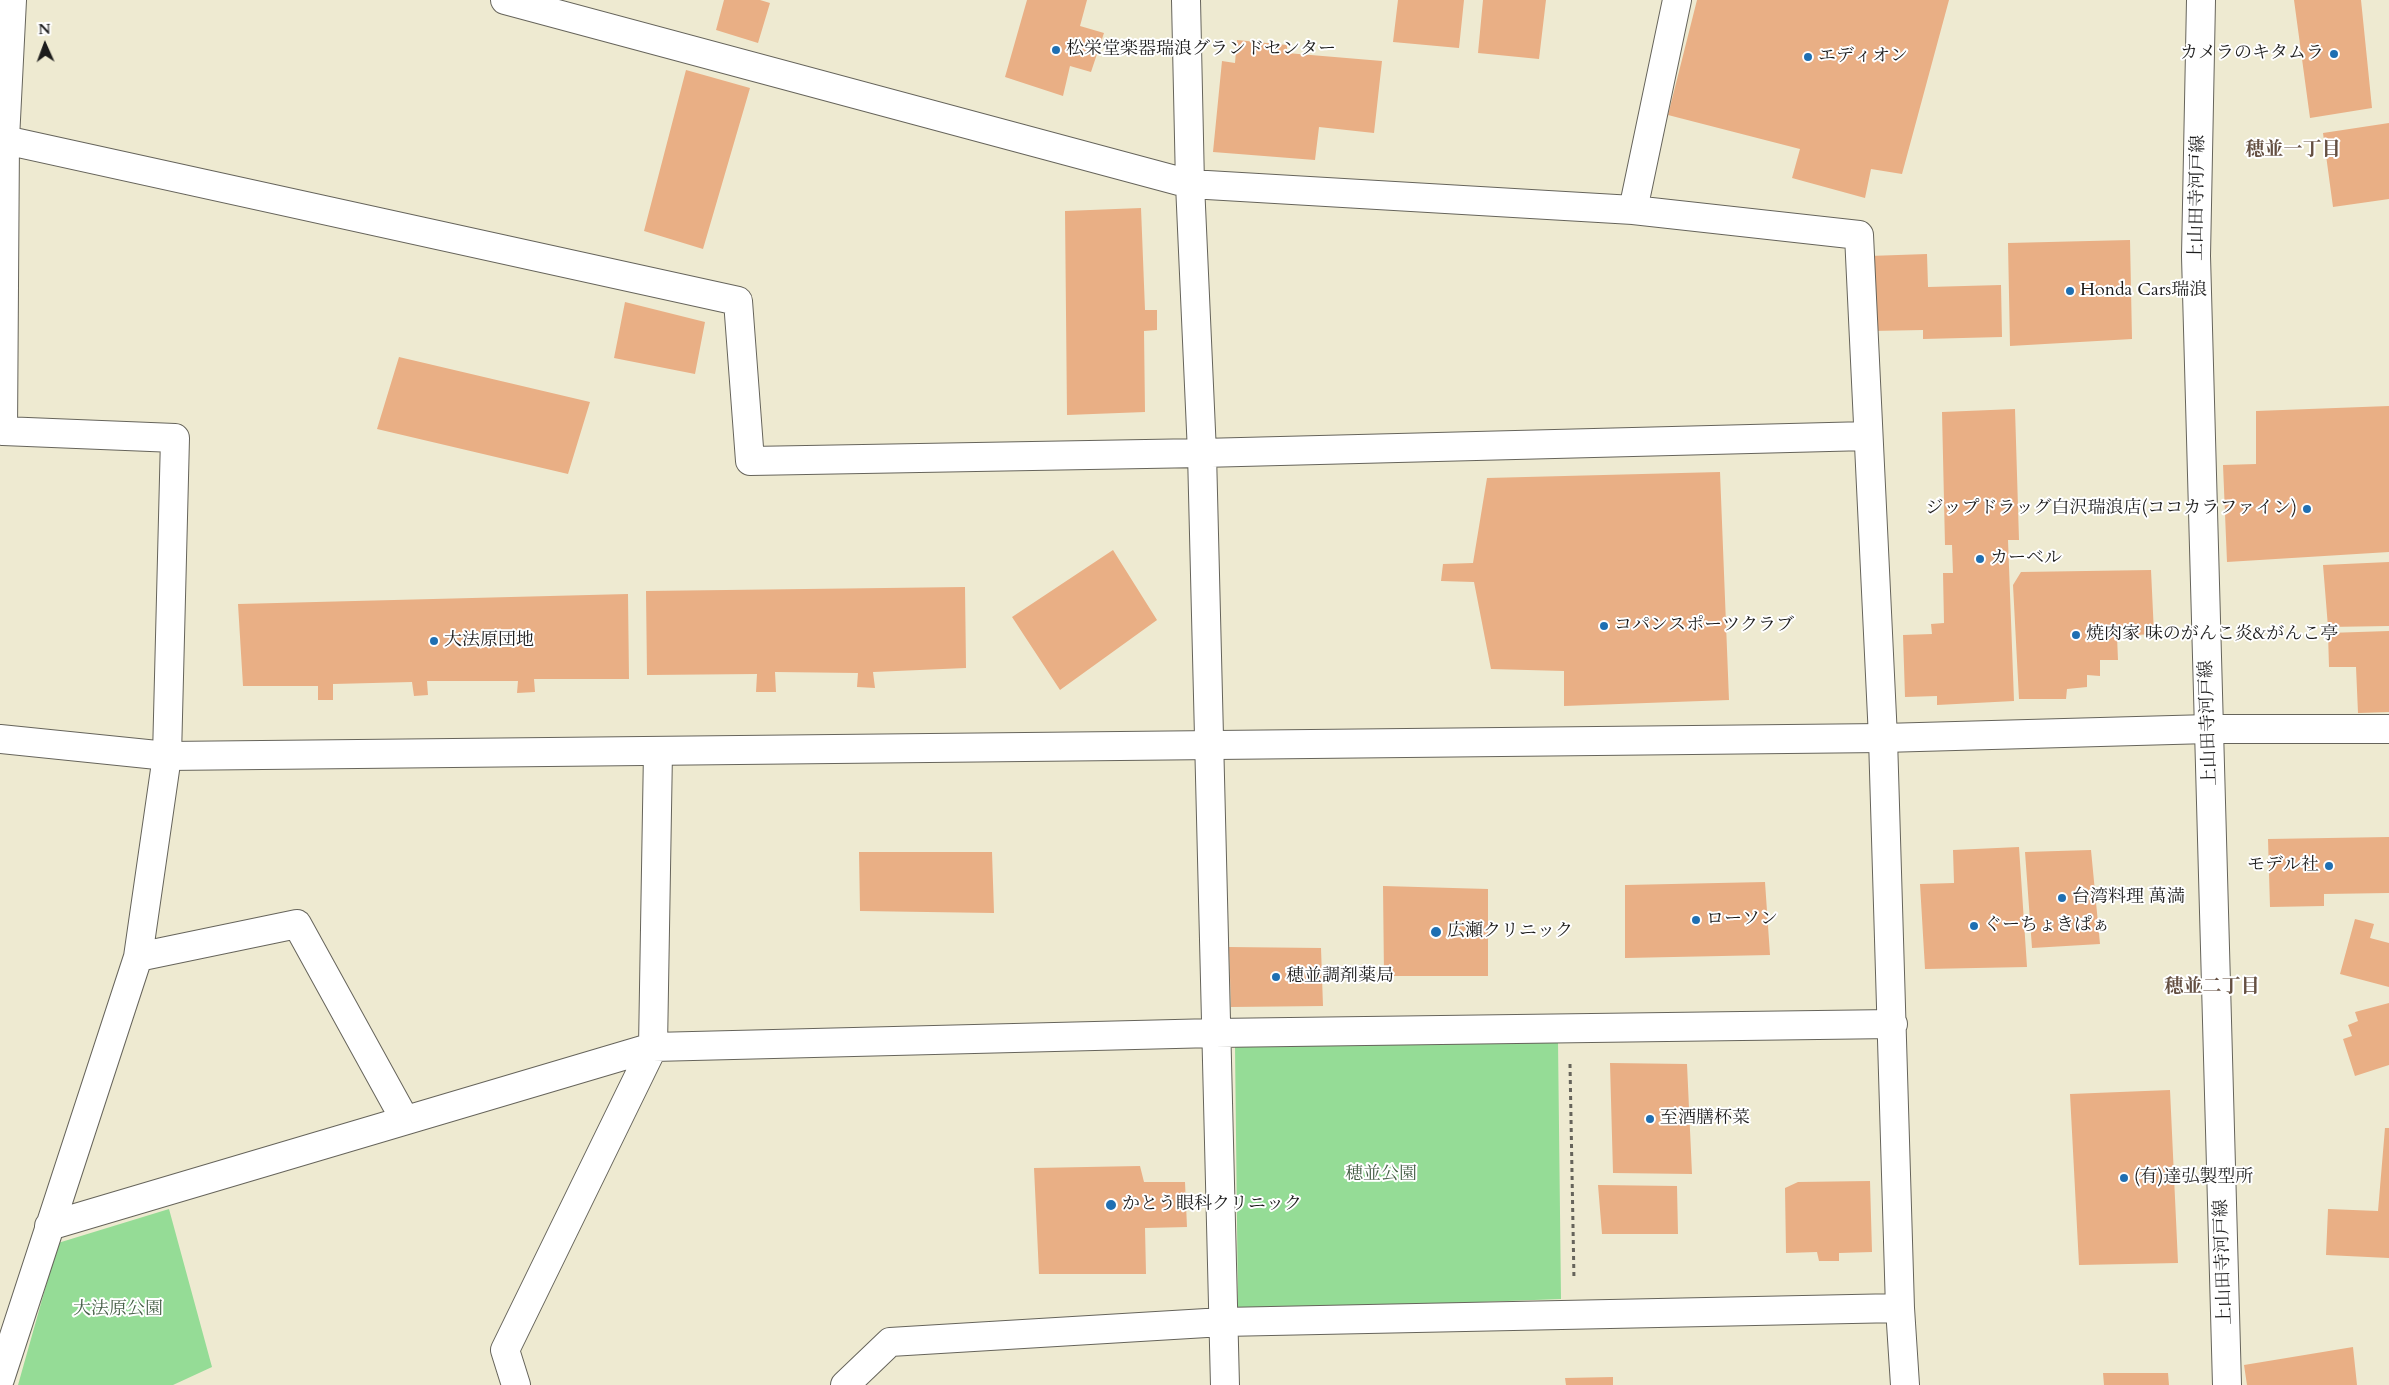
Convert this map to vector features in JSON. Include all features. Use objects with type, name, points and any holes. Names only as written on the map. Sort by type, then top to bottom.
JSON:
[{"type":"street","points":[[0,1379],[48,1226],[138,957],[167,756],[175,438],[3,431],[2,139],[12,0]]},
{"type":"street","points":[[505,0],[583,10],[1190,184],[1633,210],[1859,235],[1883,738],[1900,1308],[1906,1385]]},
{"type":"street","points":[[1186,0],[1190,184],[1202,454],[1225,1385]]},
{"type":"street","points":[[1633,210],[1677,0]]},
{"type":"street","name":"上山田寺河戸線","points":[[2201,0],[2196,256],[2227,1385]]},
{"type":"street","points":[[2,139],[738,301],[750,461],[1202,454],[1868,436]]},
{"type":"street","points":[[0,739],[167,756],[1883,738],[2209,730],[2389,729]]},
{"type":"street","points":[[516,1385],[504,1350],[653,1047],[658,751]]},
{"type":"street","points":[[138,957],[297,924],[405,1120]]},
{"type":"street","points":[[48,1226],[653,1047],[1216,1033],[1893,1024]]},
{"type":"street","points":[[845,1385],[890,1342],[1223,1322],[1900,1308]]},
{"type":"path","points":[[1570,1028],[1575,1315]]},
{"type":"green space","name":"穂並公園","points":[[1558,1041],[1561,1299],[1238,1311],[1235,1046]]},
{"type":"green space","name":"大法原公園","points":[[169,1209],[212,1367],[173,1385],[18,1385],[58,1243]]},
{"type":"building","points":[[724,0],[760,0],[770,3],[758,43],[716,30]]},
{"type":"building","name":"松栄堂楽器瑞浪グランドセンター","points":[[1027,0],[1087,0],[1080,26],[1104,33],[1091,72],[1070,66],[1063,96],[1005,77]]},
{"type":"building","points":[[1398,0],[1464,0],[1459,48],[1393,42]]},
{"type":"building","points":[[1483,0],[1546,0],[1539,59],[1478,53]]},
{"type":"building","name":"エディオン","points":[[1697,0],[1949,0],[1902,174],[1871,169],[1865,198],[1792,178],[1800,149],[1668,115]]},
{"type":"building","name":"カメラのキタムラ","points":[[2294,0],[2361,0],[2372,108],[2310,118]]},
{"type":"building","points":[[1237,40],[1287,45],[1287,53],[1382,61],[1374,133],[1319,127],[1315,160],[1213,152],[1222,61],[1235,63]]},
{"type":"building","points":[[686,70],[750,88],[703,249],[644,231]]},
{"type":"building","points":[[2389,123],[2389,199],[2333,207],[2323,133]]},
{"type":"building","points":[[1141,208],[1145,310],[1157,310],[1157,330],[1144,331],[1145,412],[1067,415],[1065,211]]},
{"type":"building","name":"Honda Cars瑞浪","points":[[2130,240],[2132,339],[2010,346],[2008,243]]},
{"type":"building","points":[[1927,254],[1928,287],[2001,285],[2002,337],[1923,339],[1923,330],[1871,331],[1869,256]]},
{"type":"building","points":[[625,302],[705,322],[695,374],[614,358]]},
{"type":"building","points":[[399,357],[590,402],[568,474],[377,429]]},
{"type":"building","name":"ジップドラッグ白沢瑞浪店(ココカラファイン)","points":[[2389,406],[2389,552],[2227,562],[2223,465],[2256,464],[2256,411]]},
{"type":"building","name":"カーベル","points":[[2015,409],[2019,540],[2008,540],[2014,701],[1937,705],[1937,696],[1905,697],[1903,635],[1932,634],[1931,624],[1944,623],[1943,573],[1953,573],[1952,545],[1945,545],[1942,412]]},
{"type":"building","name":"コパンスポーツクラブ","points":[[1720,472],[1729,700],[1564,706],[1564,671],[1491,669],[1474,582],[1441,581],[1443,564],[1473,563],[1487,478]]},
{"type":"building","points":[[1113,550],[1157,620],[1060,690],[1012,617]]},
{"type":"building","points":[[2389,562],[2389,626],[2328,627],[2323,565]]},
{"type":"building","name":"焼肉家 味のがんこ炎&がんこ亭","points":[[2151,570],[2154,634],[2117,636],[2118,660],[2100,660],[2100,676],[2087,675],[2087,687],[2067,689],[2066,699],[2019,699],[2013,585],[2021,572]]},
{"type":"building","points":[[965,587],[966,668],[873,672],[875,688],[857,687],[858,673],[775,672],[776,692],[756,692],[757,674],[647,675],[646,591]]},
{"type":"building","name":"大法原団地","points":[[628,594],[629,679],[534,679],[535,692],[517,693],[518,681],[427,681],[428,695],[414,696],[412,682],[333,684],[333,700],[318,700],[318,686],[243,686],[238,604]]},
{"type":"building","points":[[2389,631],[2389,712],[2358,713],[2356,667],[2329,667],[2328,633]]},
{"type":"building","name":"モデル社","points":[[2389,837],[2389,893],[2324,894],[2324,906],[2270,907],[2268,839]]},
{"type":"building","name":"ぐーちょきぱぁ","points":[[2019,847],[2027,967],[1925,969],[1920,884],[1954,883],[1953,850]]},
{"type":"building","name":"台湾料理 萬満","points":[[2091,850],[2100,944],[2032,948],[2025,852]]},
{"type":"building","points":[[859,852],[992,852],[994,913],[860,911]]},
{"type":"building","name":"ローソン","points":[[1765,882],[1770,955],[1625,958],[1625,885]]},
{"type":"building","name":"広瀬クリニック","points":[[1383,886],[1488,889],[1488,976],[1384,976]]},
{"type":"building","points":[[2355,919],[2374,924],[2370,938],[2389,943],[2389,987],[2340,974]]},
{"type":"building","name":"穂並調剤薬局","points":[[1229,947],[1321,948],[1323,1006],[1231,1007]]},
{"type":"building","points":[[2389,1003],[2389,1065],[2355,1076],[2343,1039],[2352,1036],[2348,1025],[2358,1021],[2355,1012]]},
{"type":"building","name":"至酒膳杯菜","points":[[1610,1063],[1687,1064],[1692,1174],[1613,1173]]},
{"type":"building","name":"(有)達弘製型所","points":[[2170,1090],[2178,1263],[2079,1265],[2070,1094]]},
{"type":"building","points":[[2385,1128],[2389,1128],[2389,1258],[2326,1255],[2328,1209],[2378,1211]]},
{"type":"building","name":"かとう眼科クリニック","points":[[1140,1166],[1144,1182],[1185,1182],[1187,1227],[1145,1228],[1146,1274],[1039,1274],[1034,1168]]},
{"type":"building","points":[[1870,1181],[1872,1252],[1839,1253],[1839,1261],[1819,1261],[1817,1252],[1786,1253],[1785,1188],[1798,1182]]},
{"type":"building","points":[[1598,1185],[1677,1186],[1678,1234],[1602,1234]]},
{"type":"building","points":[[2353,1347],[2357,1385],[2247,1385],[2244,1365]]},
{"type":"building","points":[[2103,1373],[2168,1373],[2169,1385],[2104,1385]]},
{"type":"building","points":[[1613,1377],[1613,1385],[1566,1385],[1565,1378]]},
{"type":"place","name":"松栄堂楽器瑞浪グランドセンター","points":[[1056,50]]},
{"type":"place","name":"カメラのキタムラ","points":[[2334,54]]},
{"type":"place","name":"エディオン","points":[[1808,57]]},
{"type":"place","name":"Honda Cars瑞浪","points":[[2070,291]]},
{"type":"place","name":"ジップドラッグ白沢瑞浪店(ココカラファイン)","points":[[2307,509]]},
{"type":"place","name":"カーベル","points":[[1980,559]]},
{"type":"place","name":"コパンスポーツクラブ","points":[[1604,626]]},
{"type":"place","name":"焼肉家 味のがんこ炎&がんこ亭","points":[[2076,635]]},
{"type":"place","name":"大法原団地","points":[[434,641]]},
{"type":"place","name":"モデル社","points":[[2329,866]]},
{"type":"place","name":"台湾料理 萬満","points":[[2062,898]]},
{"type":"place","name":"ローソン","points":[[1696,920]]},
{"type":"place","name":"ぐーちょきぱぁ","points":[[1974,926]]},
{"type":"place","name":"広瀬クリニック","points":[[1436,932]]},
{"type":"place","name":"穂並調剤薬局","points":[[1276,977]]},
{"type":"place","name":"至酒膳杯菜","points":[[1650,1119]]},
{"type":"place","name":"(有)達弘製型所","points":[[2124,1178]]},
{"type":"place","name":"かとう眼科クリニック","points":[[1111,1205]]},
{"type":"district","name":"穂並一丁目","points":[[2293,151]]},
{"type":"district","name":"穂並二丁目","points":[[2212,988]]}]
